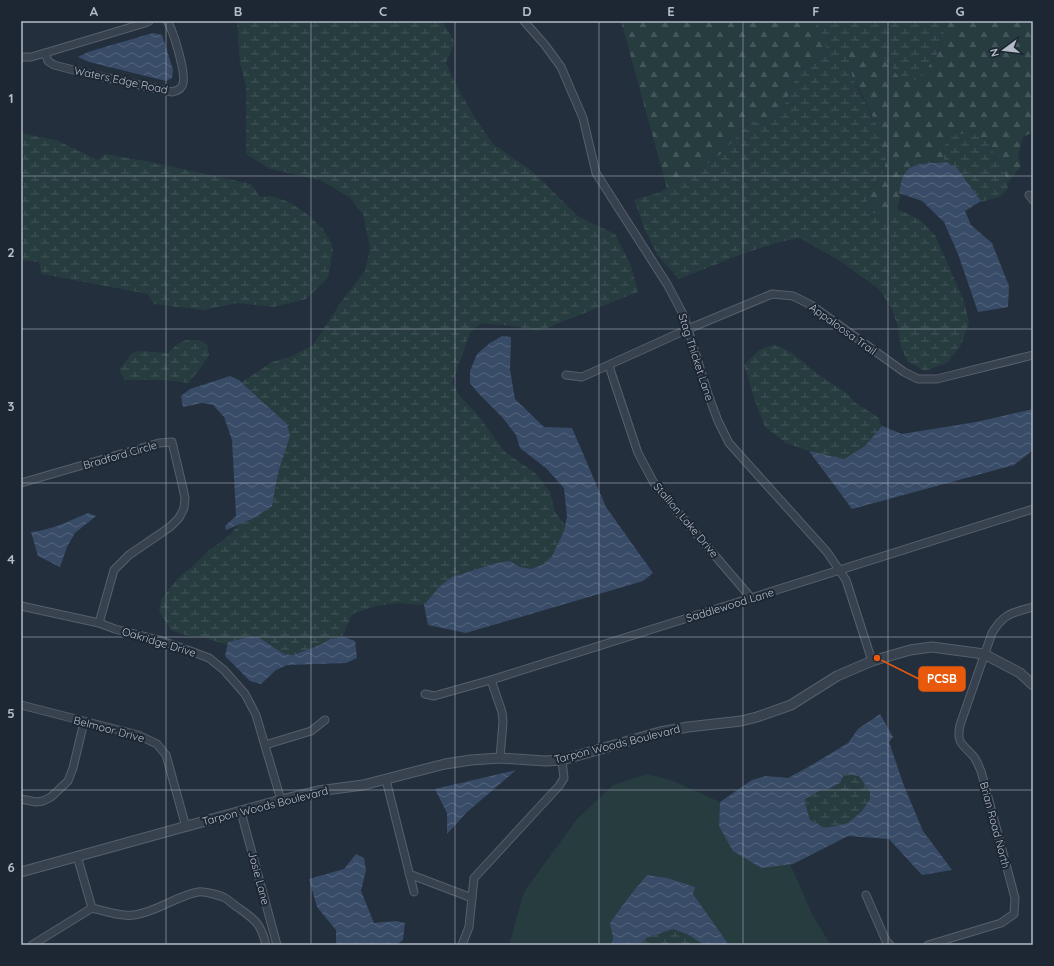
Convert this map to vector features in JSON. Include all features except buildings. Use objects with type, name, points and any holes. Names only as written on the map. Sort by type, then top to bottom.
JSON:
[{"type":"street","points":[[21,57],[31,57],[149,21]]},
{"type":"street","name":"Stag Thicket Lane","points":[[524,21],[545,45],[561,67],[583,118],[596,173],[667,284],[684,316],[710,401],[718,422],[729,443],[827,552],[846,580],[872,661]]},
{"type":"street","name":"Waters Edge Road","points":[[45,53],[48,61],[54,65],[172,92],[178,91],[182,87],[184,80],[183,70],[168,23]]},
{"type":"street","name":"Appaloosa Trail","points":[[566,375],[582,376],[609,366],[688,329],[772,294],[793,296],[811,305],[904,372],[918,379],[937,379],[1033,355]]},
{"type":"street","name":"Stallion Lake Drive","points":[[609,366],[638,453],[654,483],[670,504],[752,599]]},
{"type":"street","name":"Bradford Circle","points":[[21,483],[159,443],[172,442],[185,498],[184,508],[179,518],[170,527],[129,555],[114,570],[99,623]]},
{"type":"street","name":"Saddlewood Lane","points":[[426,694],[434,696],[491,680],[752,599],[1033,509]]},
{"type":"street","name":"Oakridge Drive","points":[[21,606],[99,623],[173,645],[209,658],[224,670],[245,694],[256,715],[281,800]]},
{"type":"street","points":[[984,654],[992,633],[999,621],[1010,614],[1033,607]]},
{"type":"street","name":"Tarpon Woods Boulevard","points":[[21,872],[281,800],[318,791],[386,780],[445,764],[500,758],[546,761],[562,760],[660,732],[740,721],[757,717],[791,705],[837,676],[872,661],[910,650],[932,647],[984,654],[1020,673],[1033,685]]},
{"type":"street","name":"Brian Road North","points":[[928,945],[1001,924],[1014,914],[1015,898],[981,771],[975,759],[960,743],[958,735],[984,654]]},
{"type":"street","points":[[491,680],[502,712],[503,722],[500,758]]},
{"type":"street","name":"Belmoor Drive","points":[[21,705],[138,735],[157,744],[166,755],[186,826]]},
{"type":"street","points":[[265,745],[312,731],[325,720]]},
{"type":"street","points":[[21,799],[36,802],[43,801],[51,797],[68,781],[73,768],[84,722]]},
{"type":"street","points":[[462,945],[469,927],[474,878],[559,786],[564,778],[562,760]]},
{"type":"street","points":[[386,780],[414,892]]},
{"type":"street","name":"Josie Lane","points":[[240,812],[277,945]]},
{"type":"street","points":[[77,856],[92,908]]},
{"type":"street","points":[[409,874],[472,898]]},
{"type":"street","points":[[32,945],[92,908],[133,916],[200,892],[224,898],[251,917],[259,925],[266,945]]},
{"type":"street","points":[[866,895],[886,941],[890,945]]},
{"type":"green space","points":[[237,21],[442,21],[455,42],[446,63],[458,89],[475,118],[493,144],[532,171],[579,217],[615,234],[631,266],[638,292],[539,331],[513,326],[481,323],[470,333],[452,383],[459,395],[477,414],[505,452],[535,473],[550,492],[555,512],[565,525],[564,531],[552,556],[544,564],[531,569],[520,567],[510,561],[496,563],[452,577],[440,586],[424,605],[398,603],[376,606],[352,614],[342,637],[330,639],[320,645],[293,655],[284,654],[258,637],[248,637],[228,642],[227,645],[203,637],[185,635],[171,630],[159,611],[162,598],[179,577],[208,551],[229,536],[239,524],[254,518],[275,492],[278,473],[290,436],[287,424],[242,382],[272,362],[290,357],[313,345],[339,305],[365,271],[370,248],[363,214],[349,197],[320,180],[270,169],[246,154],[246,86],[240,63]]},
{"type":"green space","points":[[621,21],[814,21],[822,35],[827,50],[814,64],[800,69],[786,102],[779,114],[749,124],[722,153],[702,168],[683,177],[667,188]]},
{"type":"green space","points":[[814,21],[949,21],[945,28],[937,55],[919,80],[902,81],[878,50],[848,50],[852,77],[876,124],[886,161],[883,173],[876,180],[866,199],[873,213],[887,218],[897,210],[902,211],[920,220],[935,235],[964,301],[969,323],[961,345],[947,363],[925,371],[908,362],[901,348],[898,327],[892,309],[879,289],[840,261],[800,238],[754,250],[679,279],[658,256],[646,232],[634,200],[661,192],[683,177],[702,168],[722,153],[749,124],[779,114],[786,102],[800,69],[814,64],[827,50],[822,35]]},
{"type":"green space","points":[[949,21],[1033,21],[1033,132],[1023,137],[1018,156],[1021,166],[1007,184],[1004,171],[987,141],[944,148],[944,162],[924,163],[899,193],[901,194],[897,210],[887,218],[873,213],[866,199],[876,180],[883,173],[876,124],[852,77],[848,50],[878,50],[902,81],[937,55],[945,28]]},
{"type":"green space","points":[[21,133],[56,140],[98,160],[105,154],[146,161],[251,184],[260,197],[271,196],[289,202],[307,214],[322,228],[331,242],[333,250],[328,278],[306,299],[273,307],[238,303],[203,310],[154,304],[148,294],[42,274],[39,262],[21,260]]},
{"type":"green space","points":[[971,133],[987,141],[1004,171],[1008,188],[1000,197],[980,202],[981,201],[959,172],[954,167],[944,162],[944,148],[948,138],[957,134]]},
{"type":"green space","points":[[187,340],[198,340],[207,344],[209,355],[188,383],[166,380],[125,380],[119,370],[132,353],[140,351],[168,353],[179,343]]},
{"type":"green space","points":[[775,345],[791,352],[819,375],[849,395],[854,402],[878,417],[882,427],[865,446],[844,459],[815,453],[786,443],[765,427],[744,365],[761,349]]},
{"type":"green space","points":[[647,774],[671,780],[720,802],[719,826],[761,868],[790,864],[813,916],[831,945],[729,945],[693,894],[694,887],[668,878],[648,875],[628,898],[611,923],[613,938],[611,945],[509,945],[524,892],[577,819],[613,785]]},
{"type":"green space","points":[[844,774],[859,775],[870,792],[870,799],[862,811],[848,824],[825,828],[810,820],[804,800],[821,790],[829,789],[840,783]]},
{"type":"green space","points":[[673,929],[689,935],[704,945],[640,945],[646,938]]},
{"type":"water","points":[[153,33],[162,35],[173,70],[172,78],[166,81],[89,62],[78,57],[88,52]]},
{"type":"water","points":[[946,162],[957,168],[981,201],[965,211],[971,225],[992,243],[1009,286],[1008,307],[978,312],[958,254],[944,222],[922,201],[899,193],[903,177],[911,168],[916,165]]},
{"type":"water","points":[[502,336],[511,337],[510,370],[515,399],[544,427],[572,428],[606,507],[653,573],[643,581],[466,633],[428,625],[424,605],[440,586],[452,577],[496,563],[510,561],[520,567],[531,569],[544,564],[552,556],[564,531],[567,516],[564,488],[546,468],[520,448],[516,435],[502,417],[470,383],[470,371],[477,354],[490,343]]},
{"type":"water","points":[[230,376],[239,380],[287,424],[290,436],[278,473],[272,506],[254,518],[226,530],[225,526],[236,516],[232,440],[224,417],[213,405],[202,403],[183,407],[181,396],[190,389]]},
{"type":"water","points":[[1033,409],[1033,450],[1014,465],[852,509],[809,451],[844,459],[865,446],[882,426],[902,434],[976,422]]},
{"type":"water","points":[[88,513],[96,516],[75,533],[67,547],[60,567],[38,556],[31,532],[53,527]]},
{"type":"water","points":[[248,637],[258,637],[284,654],[293,655],[320,645],[330,639],[344,637],[355,641],[357,658],[346,663],[287,665],[276,670],[261,684],[250,681],[225,656],[228,642]]},
{"type":"water","points":[[880,714],[893,737],[889,742],[904,786],[923,831],[952,870],[922,875],[889,839],[848,836],[793,864],[761,868],[733,851],[719,826],[720,802],[752,780],[766,776],[788,778],[848,743],[858,729]],"holes":[[[844,774],[859,776],[870,792],[870,799],[862,811],[848,823],[825,828],[810,820],[804,800],[821,790],[829,789],[840,783]]]},
{"type":"water","points":[[516,770],[466,813],[447,834],[447,813],[435,789]]},
{"type":"water","points":[[356,854],[364,858],[366,870],[361,891],[374,923],[396,921],[405,923],[403,940],[396,945],[336,945],[336,930],[317,907],[309,879],[344,869]]},
{"type":"water","points":[[647,875],[668,878],[695,887],[693,894],[729,945],[704,945],[689,935],[673,929],[646,938],[640,945],[611,945],[613,938],[610,923]]},
{"type":"place","name":"PCSB","points":[[877,658]]}]
